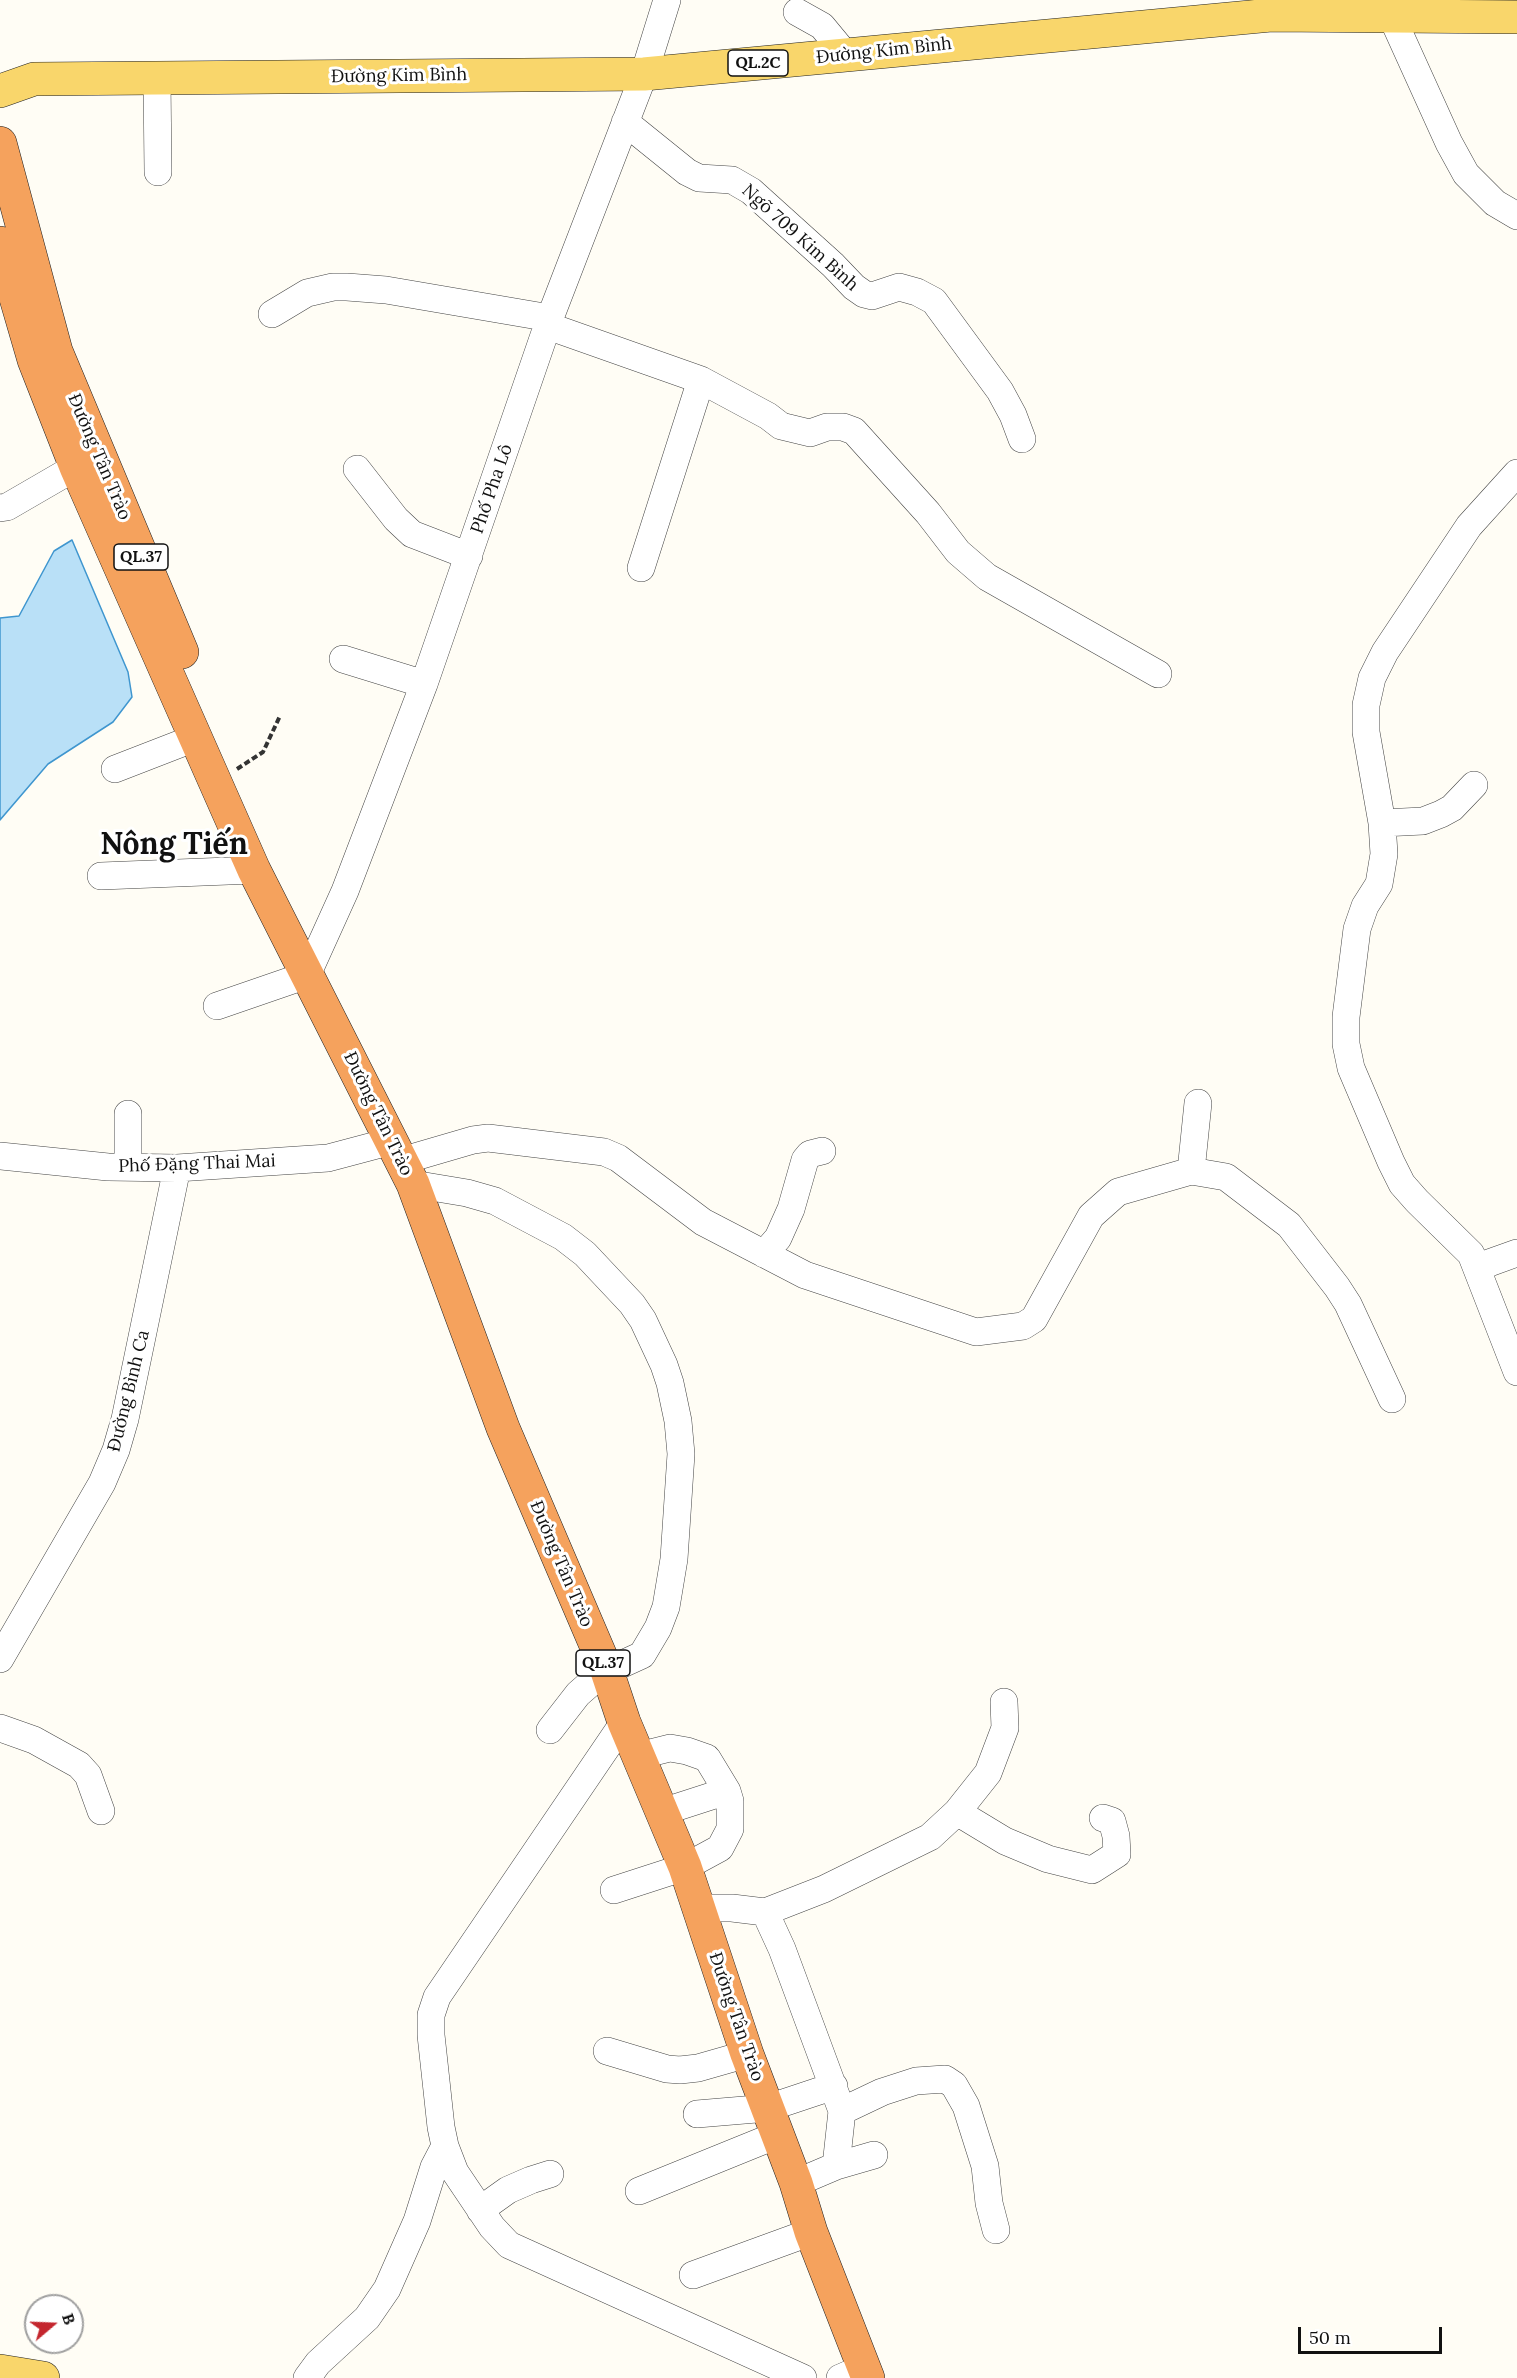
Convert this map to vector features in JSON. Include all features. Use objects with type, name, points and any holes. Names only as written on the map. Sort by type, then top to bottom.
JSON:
[{"type":"highway","name":"Đường Tân Trào","points":[[0,143],[88,466],[195,738],[254,870],[402,1162],[503,1428],[607,1671],[624,1722],[685,1867],[747,2054],[796,2182],[857,2375]]},
{"type":"highway","name":"Đường Tân Trào","points":[[0,243],[34,360],[88,466],[233,772],[282,885],[304,969]]},
{"type":"main road","name":"Đường Kim Bình","points":[[0,91],[34,79],[644,74],[846,55],[1275,8],[1391,15],[1517,17]]},
{"type":"main road","points":[[0,2371],[43,2378]]},
{"type":"street","name":"Phố Pha Lô","points":[[304,969],[345,891],[424,684],[549,322],[644,74],[667,0]]},
{"type":"street","points":[[797,12],[822,26],[846,55]]},
{"type":"street","points":[[1391,15],[1449,143],[1467,174],[1495,203],[1517,216]]},
{"type":"street","points":[[157,78],[158,172]]},
{"type":"street","name":"Ngõ 709 Kim Bình","points":[[625,122],[687,172],[699,178],[732,180],[751,191],[864,294],[872,296],[899,287],[917,292],[934,301],[1000,391],[1013,415],[1022,439]]},
{"type":"street","points":[[272,314],[308,293],[333,287],[347,287],[386,290],[549,322],[701,380],[768,416],[781,426],[810,433],[835,427],[854,431],[928,513],[958,552],[987,577],[1158,674]]},
{"type":"street","points":[[642,568],[701,380]]},
{"type":"street","points":[[0,508],[7,507],[88,466]]},
{"type":"street","points":[[357,469],[396,519],[412,534],[469,556]]},
{"type":"street","points":[[1517,473],[1469,526],[1385,652],[1372,678],[1366,705],[1366,732],[1382,823],[1384,854],[1379,884],[1365,906],[1358,929],[1348,1006],[1346,1044],[1351,1068],[1402,1184],[1471,1254],[1517,1372]]},
{"type":"street","points":[[343,659],[424,684]]},
{"type":"street","points":[[115,769],[195,738]]},
{"type":"street","points":[[1382,823],[1423,822],[1452,808],[1474,785]]},
{"type":"street","points":[[101,876],[254,870]]},
{"type":"street","points":[[217,1005],[304,969]]},
{"type":"street","points":[[1198,1103],[1191,1171],[1226,1177],[1289,1225],[1348,1304],[1392,1399]]},
{"type":"street","points":[[128,1114],[128,1166]]},
{"type":"street","name":"Phố Đặng Thai Mai","points":[[0,1156],[108,1167],[177,1168],[328,1158],[402,1162],[473,1140],[488,1138],[604,1152],[618,1158],[703,1222],[805,1275],[976,1332],[991,1332],[1023,1326],[1034,1319],[1091,1216],[1118,1192],[1191,1171]]},
{"type":"street","points":[[764,1254],[778,1238],[791,1209],[805,1160],[810,1154],[822,1151]]},
{"type":"street","points":[[402,1162],[467,1193],[495,1201],[563,1237],[585,1254],[632,1304],[643,1320],[664,1365],[678,1421],[681,1454],[674,1558],[666,1607],[658,1628],[642,1655],[607,1671],[579,1694],[550,1730]]},
{"type":"street","name":"Đường Bình Ca","points":[[0,1659],[102,1483],[116,1450],[125,1419],[177,1168]]},
{"type":"street","points":[[1478,1270],[1489,1263],[1517,1253]]},
{"type":"street","points":[[699,1908],[732,1908],[765,1912],[824,1889],[930,1837],[957,1812],[988,1773],[1005,1728],[1004,1702]]},
{"type":"street","points":[[624,1722],[438,1997],[432,2015],[431,2035],[445,2146],[455,2172],[492,2227],[509,2245],[803,2378]]},
{"type":"street","points":[[0,1728],[34,1740],[79,1765],[88,1775],[101,1811]]},
{"type":"street","points":[[614,1890],[685,1867],[720,1848],[730,1829],[730,1802],[727,1791],[707,1758],[670,1748],[638,1756]]},
{"type":"street","points":[[662,1812],[727,1791]]},
{"type":"street","points":[[957,1812],[1005,1841],[1048,1859],[1092,1870],[1117,1854],[1112,1821],[1103,1818]]},
{"type":"street","points":[[765,1912],[782,1949],[838,2098],[842,2133],[836,2166]]},
{"type":"street","points":[[607,2051],[667,2069],[680,2070],[698,2068],[747,2054]]},
{"type":"street","points":[[639,2191],[772,2122],[838,2098],[882,2092],[916,2081],[945,2079],[954,2085],[966,2106],[985,2166],[989,2203],[996,2230]]},
{"type":"street","points":[[698,2114],[772,2122]]},
{"type":"street","points":[[307,2378],[318,2363],[367,2318],[387,2289],[417,2221],[434,2167],[445,2146]]},
{"type":"street","points":[[796,2182],[836,2166],[874,2155]]},
{"type":"street","points":[[480,2210],[508,2190],[550,2174]]},
{"type":"street","points":[[693,2275],[811,2232]]},
{"type":"path","points":[[233,772],[263,752],[280,716]]},
{"type":"water","points":[[72,540],[128,672],[132,697],[113,722],[48,764],[0,820],[0,618],[19,616],[54,551]]},
{"type":"district","name":"Nông Tiến","points":[[174,845]]}]
